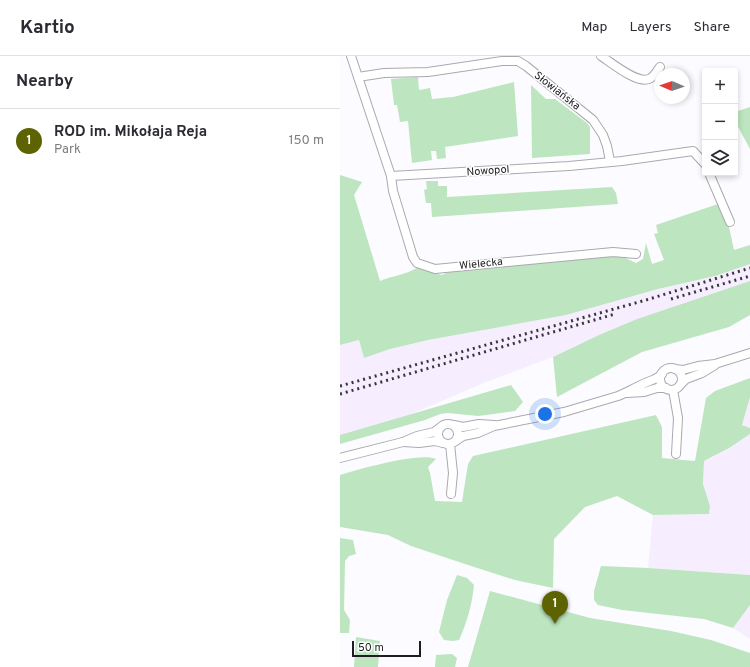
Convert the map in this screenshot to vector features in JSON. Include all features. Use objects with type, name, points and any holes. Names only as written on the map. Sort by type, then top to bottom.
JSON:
[{"type":"street","points":[[351,56],[391,176]]},
{"type":"street","points":[[601,56],[641,80],[650,78],[656,73],[660,66]]},
{"type":"street","name":"Słowiańska","points":[[358,77],[384,73],[428,72],[502,59],[518,62],[526,66],[593,120],[603,135],[610,162]]},
{"type":"street","name":"Nowopol","points":[[391,176],[570,166],[693,151],[702,161]]},
{"type":"street","name":"Wielecka","points":[[391,176],[393,191],[413,257],[418,263],[435,269],[613,252],[636,254]]},
{"type":"street","points":[[710,176],[730,222]]},
{"type":"street","points":[[626,393],[640,384],[656,379],[667,369],[683,370],[715,364],[750,353]]},
{"type":"street","points":[[403,442],[418,443],[436,441],[450,443],[463,436],[478,433],[494,426],[564,412],[626,393],[644,392],[657,388],[669,389],[680,384],[686,378],[702,373],[715,364]]},
{"type":"street","points":[[675,369],[681,376],[680,384]]},
{"type":"street","points":[[662,374],[660,381],[669,389],[678,418],[676,454]]},
{"type":"street","points":[[340,458],[403,442],[417,436],[434,432],[447,424],[462,427],[481,424],[494,426]]},
{"type":"street","points":[[451,494],[453,468],[450,443],[459,432],[454,425]]},
{"type":"street","points":[[441,427],[438,436],[450,443]]},
{"type":"shaded area","points":[[750,264],[750,281],[637,319],[553,357],[486,382],[409,415],[340,435],[340,345],[359,340],[364,358],[390,349],[428,340],[566,315],[658,289],[715,276]]},
{"type":"shaded area","points":[[750,397],[750,428],[742,425]]},
{"type":"shaded area","points":[[750,434],[750,575],[648,568],[653,515],[709,514],[710,506],[703,484],[704,461]]},
{"type":"shaded area","points":[[750,605],[750,639],[733,628]]},
{"type":"green space","points":[[418,77],[419,90],[430,88],[432,99],[453,97],[514,82],[518,136],[445,147],[446,158],[437,159],[436,151],[431,151],[432,160],[412,163],[408,121],[400,122],[397,105],[394,105],[391,79]]},
{"type":"green space","points":[[531,85],[546,99],[555,99],[587,123],[590,127],[590,154],[532,158]]},
{"type":"green space","points":[[750,107],[750,149],[738,127],[738,111]]},
{"type":"green space","points":[[340,175],[362,182],[354,195],[380,281],[417,268],[442,275],[448,272],[619,255],[636,263],[643,259],[646,243],[652,264],[664,260],[654,234],[658,233],[656,225],[718,204],[729,227],[734,250],[750,245],[750,264],[715,276],[658,289],[566,315],[428,340],[390,349],[364,358],[359,340],[340,345]]},
{"type":"green space","points":[[426,181],[438,181],[438,186],[447,186],[447,197],[612,187],[616,193],[618,204],[432,217],[431,203],[426,203],[424,190],[427,189]]},
{"type":"green space","points":[[750,281],[750,315],[729,327],[642,352],[557,397],[553,357],[637,319]]},
{"type":"green space","points":[[750,378],[750,397],[742,425],[750,428],[750,434],[729,448],[704,461],[703,484],[710,506],[709,514],[653,515],[617,496],[585,507],[554,539],[553,588],[515,580],[471,566],[411,546],[388,535],[340,527],[340,475],[375,465],[404,459],[428,457],[436,459],[428,467],[435,501],[462,502],[468,464],[473,456],[656,415],[662,427],[662,458],[695,461],[706,398],[715,391]]},
{"type":"green space","points":[[511,385],[523,402],[515,411],[478,416],[448,413],[440,414],[425,420],[340,444],[340,435]]},
{"type":"green space","points":[[340,538],[353,540],[356,554],[349,556],[345,561],[344,610],[350,620],[349,633],[340,633]]},
{"type":"green space","points":[[601,566],[750,575],[750,605],[733,628],[704,619],[622,610],[598,605],[594,600],[594,591]]},
{"type":"green space","points":[[457,575],[467,578],[474,585],[472,600],[467,620],[459,640],[444,640],[439,632],[447,600]]},
{"type":"green space","points":[[490,591],[590,618],[671,631],[711,640],[750,653],[750,667],[468,667]]},
{"type":"green space","points":[[356,637],[380,641],[378,667],[354,667]]},
{"type":"green space","points":[[452,654],[457,658],[455,667],[435,667],[436,655]]},
{"type":"railway","points":[[340,386],[646,300],[750,268]]},
{"type":"railway","points":[[671,299],[750,276]]},
{"type":"railway","points":[[340,394],[615,314]]},
{"type":"place","name":"ROD im. Mikołaja Reja","points":[[555,624]]}]
